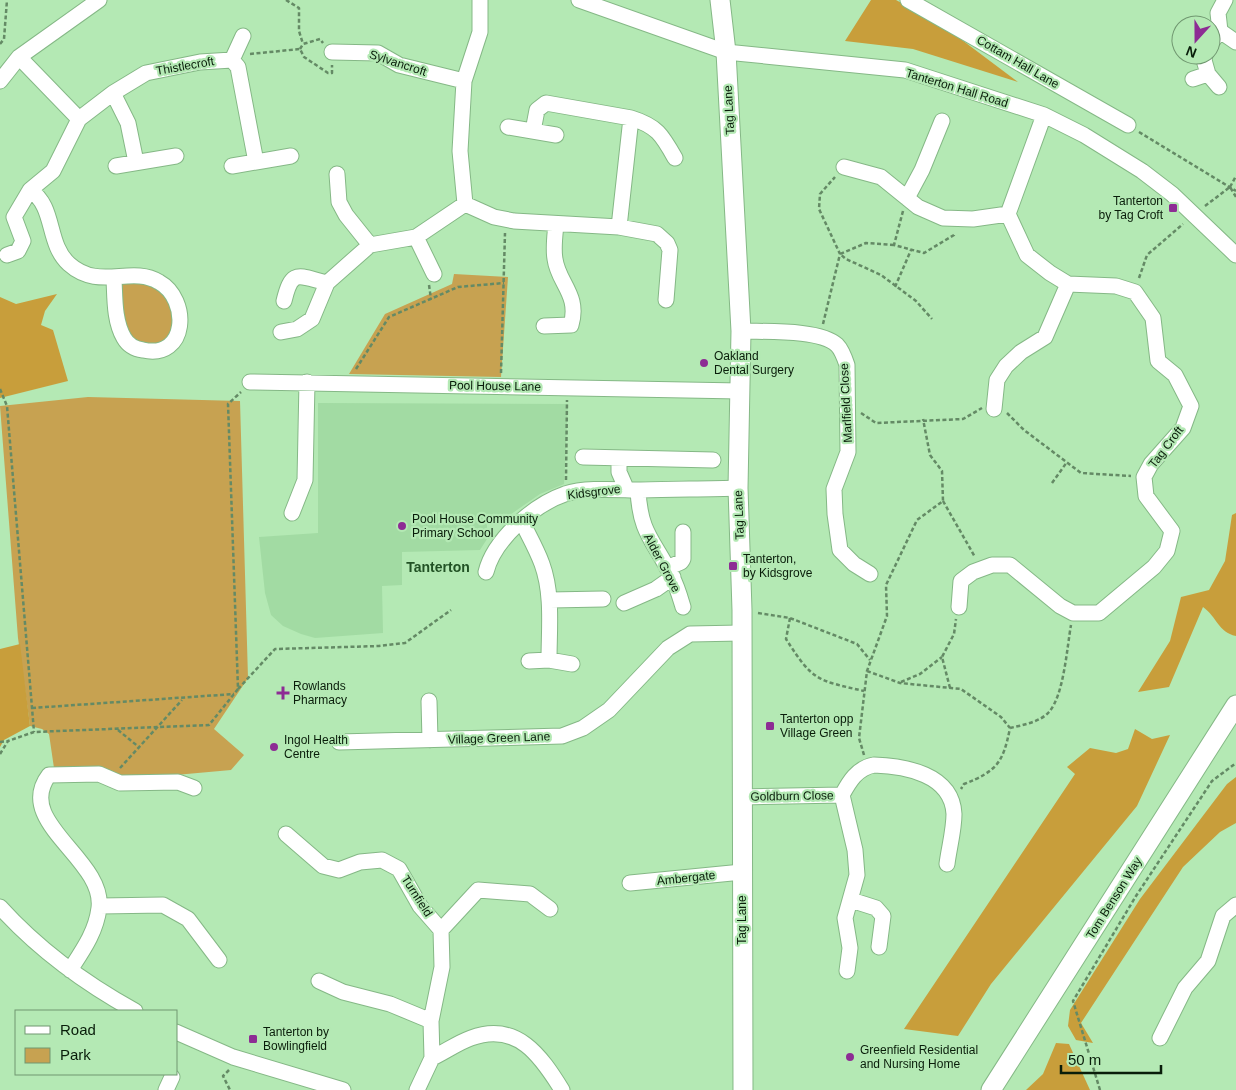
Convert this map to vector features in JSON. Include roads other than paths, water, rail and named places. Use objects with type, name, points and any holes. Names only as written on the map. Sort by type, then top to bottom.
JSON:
[{"type":"main road","name":"Tag Lane","points":[[720,0],[726,52],[741,331],[738,488],[742,610],[744,1090]]},
{"type":"main road","name":"Tom Benson Way","points":[[991,1090],[1236,705]]},
{"type":"street","points":[[0,81],[19,57],[99,0]]},
{"type":"street","points":[[466,204],[460,151],[464,81],[480,32],[480,0]]},
{"type":"street","name":"Tanterton Hall Road","points":[[579,0],[726,52],[905,70],[1044,115],[1114,153],[1172,194],[1236,255]]},
{"type":"street","name":"Cottam Hall Lane","points":[[908,0],[1128,125]]},
{"type":"street","points":[[1218,15],[1225,0]]},
{"type":"street","name":"Thistlecroft","points":[[232,60],[243,36]]},
{"type":"street","points":[[1221,38],[1236,42]]},
{"type":"street","name":"Sylvancroft","points":[[332,52],[378,53],[399,65],[464,81]]},
{"type":"street","points":[[19,57],[79,120]]},
{"type":"street","name":"Thistlecroft","points":[[7,255],[18,251],[24,241],[7,219],[30,190],[54,171],[79,120],[113,93],[146,73],[200,62],[232,60]]},
{"type":"street","name":"Thistlecroft","points":[[232,60],[238,67],[256,162]]},
{"type":"street","points":[[1205,65],[1208,74],[1219,87]]},
{"type":"street","points":[[1193,79],[1208,74]]},
{"type":"street","points":[[113,93],[128,123],[136,162]]},
{"type":"street","points":[[533,131],[537,110],[546,103],[631,118],[647,123],[660,132],[675,158]]},
{"type":"street","points":[[994,405],[997,380],[1006,366],[1021,352],[1045,337],[1068,284],[1027,255],[1008,214],[1044,115]]},
{"type":"street","points":[[619,227],[631,118]]},
{"type":"street","points":[[907,198],[922,170],[942,121]]},
{"type":"street","points":[[508,127],[556,135]]},
{"type":"street","points":[[116,166],[176,156]]},
{"type":"street","points":[[232,166],[291,156]]},
{"type":"street","points":[[844,167],[881,177],[918,207],[943,218],[959,219],[1008,214]]},
{"type":"street","points":[[337,174],[339,202],[346,215],[370,245]]},
{"type":"street","points":[[30,190],[40,196],[47,209],[53,241],[67,263],[82,274],[114,279],[146,276],[160,282],[167,288],[179,311],[180,324],[172,345],[163,351],[151,352],[140,350],[125,340],[117,317],[114,279]]},
{"type":"street","points":[[466,204],[506,219],[619,227],[657,234],[667,243],[670,258],[666,300]]},
{"type":"street","points":[[281,332],[297,329],[312,319],[327,283],[370,245],[416,237],[466,204]]},
{"type":"street","points":[[544,326],[567,327],[571,325],[572,321],[572,298],[555,259],[556,224]]},
{"type":"street","points":[[416,237],[434,274]]},
{"type":"street","points":[[284,301],[288,283],[299,276],[327,283]]},
{"type":"street","name":"Tag Croft","points":[[959,608],[961,581],[992,565],[1010,565],[1060,606],[1074,614],[1099,613],[1154,567],[1167,551],[1172,531],[1146,496],[1144,477],[1151,464],[1182,428],[1191,406],[1175,375],[1158,361],[1153,318],[1135,292],[1116,286],[1068,284]]},
{"type":"street","name":"Marlfield Close","points":[[741,331],[820,336],[837,344],[843,354],[847,366],[849,406],[848,452],[834,489],[835,514],[840,550],[854,564],[870,574]]},
{"type":"street","name":"Pool House Lane","points":[[250,382],[347,382],[740,391]]},
{"type":"street","points":[[292,513],[305,480],[307,382]]},
{"type":"street","points":[[583,457],[619,460],[713,460]]},
{"type":"street","name":"Alder Grove","points":[[619,460],[619,472],[632,489],[646,534],[670,573],[684,607]]},
{"type":"street","name":"Kidsgrove","points":[[486,572],[490,558],[502,539],[546,503],[566,494],[632,489],[738,488]]},
{"type":"street","points":[[522,522],[542,564],[550,600],[549,660]]},
{"type":"street","points":[[624,603],[656,589],[681,562],[683,559],[683,532]]},
{"type":"street","points":[[550,600],[603,600]]},
{"type":"street","name":"Village Green Lane","points":[[339,742],[562,736],[583,728],[609,710],[668,648],[690,634],[741,633]]},
{"type":"street","points":[[529,661],[549,660],[572,664]]},
{"type":"street","points":[[429,701],[430,740]]},
{"type":"street","name":"Goldburn Close","points":[[847,971],[850,948],[845,918],[857,875],[855,850],[842,795],[857,772],[866,766],[889,765],[917,771],[936,780],[946,791],[954,813],[947,864]]},
{"type":"street","points":[[70,970],[92,936],[100,906],[95,885],[86,868],[45,818],[41,801],[41,786],[49,775],[99,774],[110,781],[120,783],[178,782],[194,788]]},
{"type":"street","name":"Goldburn Close","points":[[743,798],[842,795]]},
{"type":"street","name":"Turnfield","points":[[286,834],[323,866],[340,870],[360,862],[382,860],[399,869],[420,906],[441,930],[442,967],[431,1021],[432,1058],[417,1090]]},
{"type":"street","name":"Ambergate","points":[[630,883],[742,872]]},
{"type":"street","name":"Turnfield","points":[[441,930],[478,890],[530,894],[550,909]]},
{"type":"street","points":[[851,900],[876,908],[883,916],[879,947]]},
{"type":"street","points":[[100,906],[163,905],[188,919],[219,960]]},
{"type":"street","points":[[1160,1038],[1185,988],[1208,960],[1223,916],[1236,905]]},
{"type":"street","points":[[0,907],[38,944],[70,970],[133,1010]]},
{"type":"street","points":[[319,981],[343,992],[390,1004],[431,1021]]},
{"type":"street","points":[[178,1033],[233,1057],[342,1090]]},
{"type":"street","points":[[432,1058],[471,1038],[496,1033],[520,1040],[544,1060],[562,1090]]},
{"type":"place","name":"Tanterton by Tag Croft","points":[[1173,208]]},
{"type":"place","name":"Oakland Dental Surgery","points":[[704,363]]},
{"type":"place","name":"Pool House Community Primary School","points":[[402,526]]},
{"type":"place","name":"Tanterton, by Kidsgrove","points":[[733,566]]},
{"type":"place","name":"Rowlands Pharmacy","points":[[283,693]]},
{"type":"place","name":"Tanterton opp Village Green","points":[[770,726]]},
{"type":"place","name":"Ingol Health Centre","points":[[274,747]]},
{"type":"place","name":"Tanterton by Bowlingfield","points":[[253,1039]]},
{"type":"place","name":"Greenfield Residential and Nursing Home","points":[[850,1057]]},
{"type":"district","name":"Tanterton","points":[[438,567]]}]
